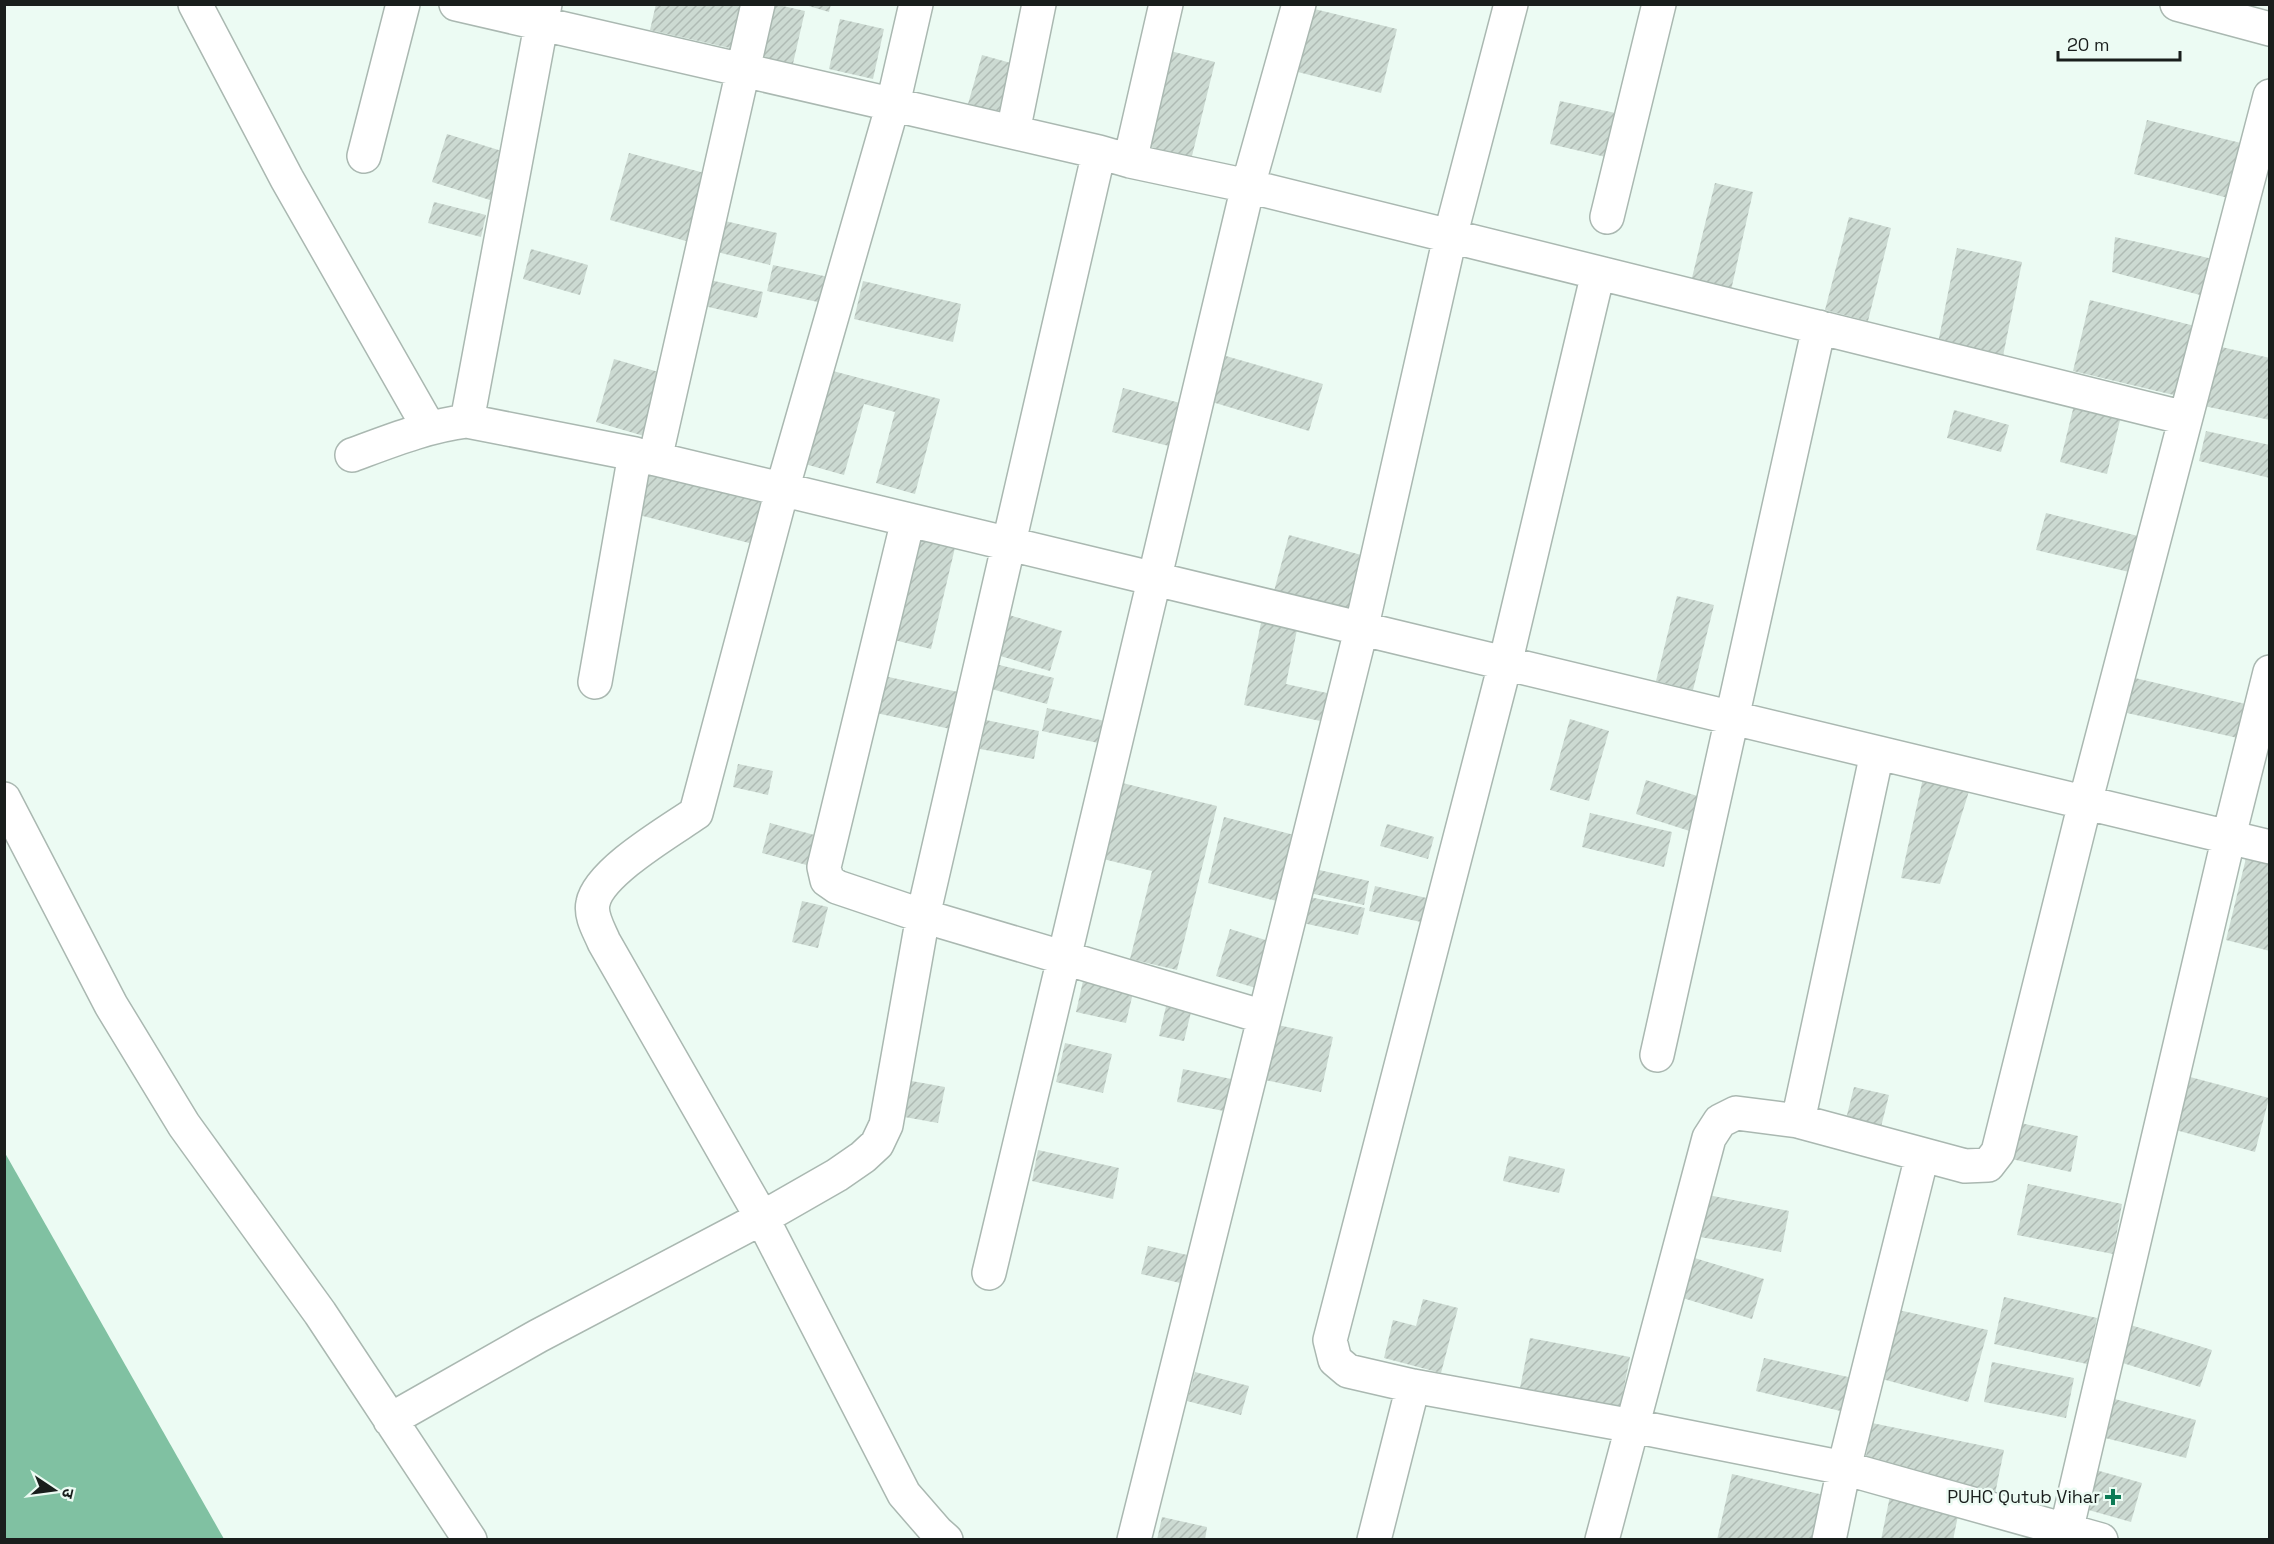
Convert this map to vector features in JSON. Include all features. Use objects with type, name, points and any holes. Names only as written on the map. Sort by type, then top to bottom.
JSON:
[{"type":"street","points":[[195,4],[287,179],[429,428]]},
{"type":"street","points":[[364,156],[403,4]]},
{"type":"street","points":[[456,4],[543,14],[742,69],[1248,186],[2185,418]]},
{"type":"street","points":[[595,682],[645,457],[758,4]]},
{"type":"street","points":[[916,4],[893,104],[782,490],[696,813],[625,862],[597,891],[592,904],[593,915],[604,942],[762,1218],[904,1494],[937,1532],[946,1539]]},
{"type":"street","points":[[1013,132],[1039,4]]},
{"type":"street","points":[[390,1420],[538,1336],[762,1218],[837,1175],[877,1144],[886,1125],[922,916],[1009,545],[1114,156],[1166,4]]},
{"type":"street","points":[[989,1273],[1248,186],[1299,4]]},
{"type":"street","points":[[1134,1539],[1361,630],[1450,237],[1511,4]]},
{"type":"street","points":[[1607,217],[1659,4]]},
{"type":"street","points":[[2180,5],[2270,29]]},
{"type":"street","points":[[467,421],[543,14]]},
{"type":"street","points":[[1602,1539],[1710,1138],[1720,1121],[1736,1113],[1798,1121],[1965,1166],[1988,1165],[1998,1152],[2085,804],[2270,96]]},
{"type":"street","points":[[1598,273],[1505,664],[1330,1340],[1335,1360],[1348,1371],[1413,1386],[1633,1426],[1844,1468],[2065,1535],[2101,1539]]},
{"type":"street","points":[[1657,1055],[1819,327]]},
{"type":"street","points":[[352,455],[429,428],[467,421],[645,457],[2270,847]]},
{"type":"street","points":[[908,520],[824,867],[827,880],[837,887],[922,916],[1064,956],[1264,1017]]},
{"type":"street","points":[[2065,1535],[2229,836],[2270,672]]},
{"type":"street","points":[[1798,1121],[1876,753]]},
{"type":"street","points":[[4,799],[111,1005],[183,1125],[320,1312],[470,1539]]},
{"type":"street","points":[[1829,1539],[1844,1468],[1922,1156]]},
{"type":"street","points":[[1374,1539],[1413,1386]]},
{"type":"shaded area","points":[[5,1153],[224,1539],[5,1539]]},
{"type":"building","points":[[656,4],[743,4],[734,49],[650,30]]},
{"type":"building","points":[[774,4],[805,11],[792,68],[757,60]]},
{"type":"building","points":[[802,4],[831,4],[829,12]]},
{"type":"building","points":[[1302,6],[1397,29],[1381,93],[1286,69]]},
{"type":"building","points":[[840,19],[884,29],[873,79],[829,69]]},
{"type":"building","points":[[1162,49],[1215,62],[1191,160],[1137,146]]},
{"type":"building","points":[[982,55],[1022,66],[1005,122],[966,111]]},
{"type":"building","points":[[1560,101],[1620,114],[1610,158],[1550,144]]},
{"type":"building","points":[[2147,120],[2245,144],[2232,199],[2134,174]]},
{"type":"building","points":[[447,134],[505,152],[490,200],[432,182]]},
{"type":"building","points":[[629,153],[712,175],[693,243],[610,220]]},
{"type":"building","points":[[1715,183],[1753,192],[1730,295],[1690,286]]},
{"type":"building","points":[[434,202],[486,215],[481,237],[428,223]]},
{"type":"building","points":[[1849,217],[1891,228],[1868,321],[1825,310]]},
{"type":"building","points":[[725,221],[777,233],[770,265],[717,252]]},
{"type":"building","points":[[2115,237],[2213,259],[2204,296],[2112,272]]},
{"type":"building","points":[[1957,248],[2022,262],[2003,356],[1938,343]]},
{"type":"building","points":[[531,249],[588,265],[580,295],[523,279]]},
{"type":"building","points":[[773,265],[833,278],[827,304],[767,291]]},
{"type":"building","points":[[710,280],[763,292],[757,318],[704,306]]},
{"type":"building","points":[[863,281],[961,304],[953,342],[854,319]]},
{"type":"building","points":[[2090,300],[2199,327],[2182,397],[2073,371]]},
{"type":"building","points":[[2217,346],[2270,358],[2270,420],[2204,406]]},
{"type":"building","points":[[1226,356],[1323,384],[1309,431],[1212,402]]},
{"type":"building","points":[[614,359],[662,373],[644,436],[596,422]]},
{"type":"building","points":[[829,370],[940,399],[915,494],[876,483],[895,412],[864,404],[844,475],[805,464]]},
{"type":"building","points":[[1123,388],[1180,403],[1169,446],[1112,432]]},
{"type":"building","points":[[2076,397],[2123,408],[2107,474],[2060,462]]},
{"type":"building","points":[[1954,410],[2009,425],[2001,452],[1947,438]]},
{"type":"building","points":[[2206,431],[2270,445],[2270,478],[2199,461]]},
{"type":"building","points":[[648,464],[766,493],[753,544],[635,514]]},
{"type":"building","points":[[2046,513],[2138,536],[2129,572],[2036,550]]},
{"type":"building","points":[[917,525],[958,535],[931,649],[890,639]]},
{"type":"building","points":[[1289,535],[1372,558],[1356,617],[1273,595]]},
{"type":"building","points":[[1677,596],[1714,605],[1693,690],[1656,681]]},
{"type":"building","points":[[1009,615],[1062,631],[1050,671],[997,655]]},
{"type":"building","points":[[1262,618],[1298,625],[1286,684],[1336,695],[1330,723],[1244,705]]},
{"type":"building","points":[[991,663],[1054,678],[1047,704],[984,687]]},
{"type":"building","points":[[884,676],[963,693],[955,730],[876,713]]},
{"type":"building","points":[[2135,678],[2250,705],[2242,739],[2127,713]]},
{"type":"building","points":[[1047,708],[1109,722],[1103,744],[1042,731]]},
{"type":"building","points":[[1570,719],[1609,731],[1589,801],[1550,790]]},
{"type":"building","points":[[986,720],[1039,731],[1034,759],[980,749]]},
{"type":"building","points":[[738,764],[773,771],[768,795],[733,787]]},
{"type":"building","points":[[1923,778],[1970,788],[1940,884],[1901,878]]},
{"type":"building","points":[[1110,780],[1217,806],[1177,970],[1130,959],[1152,871],[1091,856]]},
{"type":"building","points":[[1646,780],[1707,799],[1696,833],[1636,814]]},
{"type":"building","points":[[1590,813],[1672,832],[1664,867],[1582,847]]},
{"type":"building","points":[[1224,817],[1298,836],[1280,902],[1208,883]]},
{"type":"building","points":[[770,823],[822,837],[814,867],[762,853]]},
{"type":"building","points":[[1387,824],[1434,837],[1428,859],[1380,846]]},
{"type":"building","points":[[2247,854],[2270,859],[2270,951],[2226,940]]},
{"type":"building","points":[[1310,868],[1369,881],[1364,905],[1305,892]]},
{"type":"building","points":[[1375,886],[1431,899],[1426,923],[1369,911]]},
{"type":"building","points":[[1304,896],[1365,908],[1358,935],[1298,922]]},
{"type":"building","points":[[802,901],[828,907],[818,948],[792,942]]},
{"type":"building","points":[[1230,929],[1272,942],[1259,989],[1216,976]]},
{"type":"building","points":[[1085,972],[1135,984],[1126,1023],[1076,1012]]},
{"type":"building","points":[[1168,998],[1193,1004],[1184,1041],[1159,1036]]},
{"type":"building","points":[[1278,1025],[1333,1037],[1321,1092],[1265,1080]]},
{"type":"building","points":[[1065,1043],[1112,1054],[1103,1093],[1056,1082]]},
{"type":"building","points":[[1183,1069],[1236,1080],[1229,1112],[1177,1102]]},
{"type":"building","points":[[2179,1074],[2269,1098],[2255,1152],[2165,1127]]},
{"type":"building","points":[[906,1080],[945,1087],[938,1123],[899,1116]]},
{"type":"building","points":[[1854,1087],[1889,1095],[1878,1139],[1843,1131]]},
{"type":"building","points":[[2016,1122],[2078,1136],[2071,1172],[2007,1158]]},
{"type":"building","points":[[1038,1150],[1119,1168],[1113,1199],[1032,1181]]},
{"type":"building","points":[[1509,1156],[1565,1169],[1559,1193],[1503,1181]]},
{"type":"building","points":[[2028,1184],[2122,1204],[2113,1254],[2017,1235]]},
{"type":"building","points":[[1703,1194],[1789,1211],[1781,1252],[1695,1236]]},
{"type":"building","points":[[1148,1246],[1196,1257],[1189,1285],[1141,1274]]},
{"type":"building","points":[[1688,1256],[1764,1279],[1752,1319],[1676,1296]]},
{"type":"building","points":[[2004,1297],[2097,1318],[2087,1364],[1994,1344]]},
{"type":"building","points":[[1423,1299],[1458,1308],[1441,1373],[1384,1358],[1393,1320],[1416,1326]]},
{"type":"building","points":[[1894,1309],[1988,1330],[1968,1402],[1882,1379]]},
{"type":"building","points":[[2124,1323],[2212,1350],[2200,1387],[2113,1360]]},
{"type":"building","points":[[1530,1338],[1630,1357],[1619,1412],[1519,1393]]},
{"type":"building","points":[[1764,1358],[1857,1379],[1849,1413],[1756,1391]]},
{"type":"building","points":[[1992,1362],[2074,1378],[2066,1418],[1984,1402]]},
{"type":"building","points":[[1195,1372],[1249,1386],[1241,1415],[1187,1401]]},
{"type":"building","points":[[2103,1396],[2196,1420],[2186,1458],[2093,1435]]},
{"type":"building","points":[[1872,1423],[2004,1450],[1995,1494],[1864,1467]]},
{"type":"building","points":[[2096,1470],[2142,1483],[2131,1522],[2085,1509]]},
{"type":"building","points":[[1732,1474],[1824,1495],[1813,1540],[1717,1540]]},
{"type":"building","points":[[1891,1491],[1960,1506],[1953,1540],[1881,1540]]},
{"type":"building","points":[[1162,1517],[1207,1527],[1205,1540],[1157,1540]]},
{"type":"place","name":"PUHC Qutub Vihar","points":[[2113,1497]]}]
